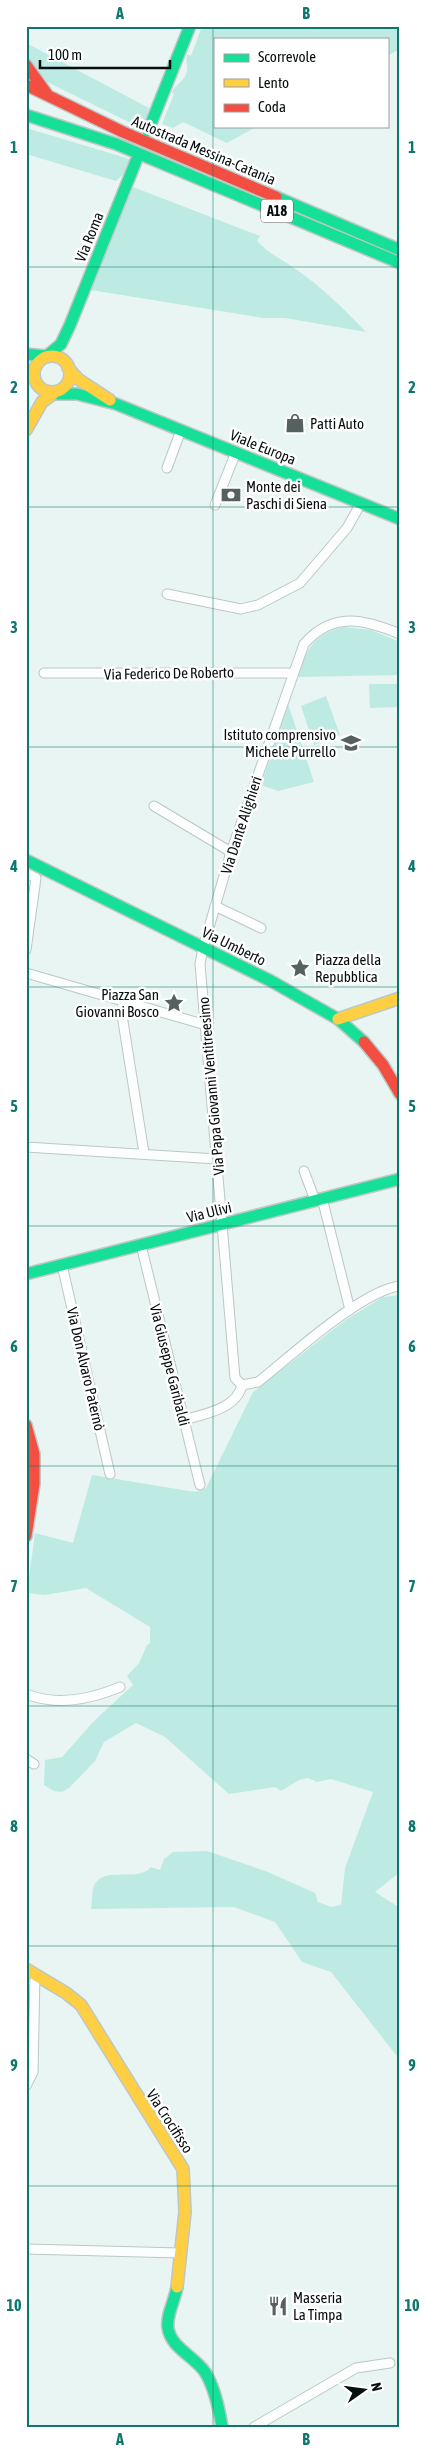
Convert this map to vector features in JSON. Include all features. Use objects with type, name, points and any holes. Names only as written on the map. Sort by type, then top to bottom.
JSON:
[{"type":"main road","points":[[148,131],[190,28]]},
{"type":"main road","points":[[26,65],[48,96]]},
{"type":"main road","points":[[28,93],[98,138]]},
{"type":"main road","points":[[28,93],[400,255]]},
{"type":"main road","name":"Autostrada Messina-Catania","points":[[28,93],[48,96],[130,135],[400,250]]},
{"type":"main road","name":"Autostrada Messina-Catania","points":[[26,115],[98,138],[155,160],[400,263]]},
{"type":"main road","name":"Via Roma","points":[[70,325],[136,161]]},
{"type":"main road","points":[[28,427],[37,384],[34,374],[36,364],[61,344],[70,325]]},
{"type":"main road","points":[[28,427],[42,402],[66,387],[68,367],[64,350],[70,325]]},
{"type":"main road","points":[[26,354],[58,358],[84,383],[116,404]]},
{"type":"main road","points":[[26,375],[44,391],[55,394],[77,394],[116,404]]},
{"type":"main road","name":"Viale Europa","points":[[116,404],[400,518]]},
{"type":"main road","name":"Via Umberto","points":[[26,860],[271,981],[338,1019],[364,1042],[383,1065],[400,1094]]},
{"type":"main road","points":[[338,1019],[400,998]]},
{"type":"main road","name":"Via Ulivi","points":[[26,1274],[400,1180]]},
{"type":"main road","points":[[26,1425],[28,1440],[34,1454],[34,1484],[28,1510],[26,1536]]},
{"type":"main road","name":"Via Crocifisso","points":[[31,1971],[81,2005],[183,2169],[185,2190],[180,2253],[176,2291],[168,2325],[170,2337],[200,2366],[205,2374],[222,2427]]},
{"type":"street","points":[[167,468],[181,430]]},
{"type":"street","points":[[215,505],[236,452]]},
{"type":"street","points":[[167,594],[240,609],[258,605],[300,583],[347,528],[362,503]]},
{"type":"street","name":"Via Dante Alighieri","points":[[203,948],[232,852],[304,644],[317,632],[336,622],[358,621],[400,634]]},
{"type":"street","name":"Via Federico De Roberto","points":[[44,673],[293,673]]},
{"type":"street","points":[[154,806],[232,852]]},
{"type":"street","points":[[26,873],[36,878],[26,950]]},
{"type":"street","points":[[215,906],[261,928]]},
{"type":"street","name":"Via Papa Giovanni Ventitreesimo","points":[[203,948],[200,964],[236,1378],[242,1385]]},
{"type":"street","points":[[26,973],[206,1025]]},
{"type":"street","points":[[124,1001],[122,1015],[144,1153]]},
{"type":"street","points":[[26,1147],[217,1159]]},
{"type":"street","points":[[304,1171],[319,1199],[350,1310]]},
{"type":"street","name":"Via Giuseppe Garibaldi","points":[[141,1245],[200,1485]]},
{"type":"street","name":"Via Don Alvaro Paternò","points":[[62,1265],[110,1474]]},
{"type":"street","points":[[184,1420],[216,1411],[240,1394],[242,1385],[258,1382],[350,1310],[389,1287],[400,1286]]},
{"type":"street","points":[[27,1693],[65,1700],[102,1694],[120,1687]]},
{"type":"street","points":[[26,2086],[33,2072],[30,2035],[31,1971]]},
{"type":"street","points":[[26,2249],[180,2253]]},
{"type":"street","points":[[254,2427],[356,2368],[390,2362]]},
{"type":"shaded area","points":[[202,26],[400,26],[400,49],[388,55],[388,38],[214,38],[214,128],[254,128],[227,143],[183,122],[173,128],[162,124],[174,94],[172,92],[186,74],[187,54],[191,56]]},
{"type":"shaded area","points":[[26,43],[149,108],[143,129],[39,78],[26,61]]},
{"type":"shaded area","points":[[26,128],[131,160],[125,173],[116,181],[26,154]]},
{"type":"shaded area","points":[[133,187],[260,236],[257,241],[262,246],[316,284],[366,332],[285,318],[263,318],[91,290]]},
{"type":"shaded area","points":[[344,627],[371,630],[400,642],[400,675],[297,677],[304,658],[313,644],[325,634]]},
{"type":"shaded area","points":[[369,684],[400,684],[400,707],[370,708]]},
{"type":"shaded area","points":[[326,696],[340,735],[314,745],[301,706]]},
{"type":"shaded area","points":[[288,704],[314,782],[278,791],[261,785]]},
{"type":"shaded area","points":[[400,1295],[400,1872],[375,1892],[400,1908],[400,2060],[331,1972],[302,1962],[275,1922],[234,1907],[91,1909],[93,1889],[97,1881],[103,1877],[137,1874],[145,1872],[151,1867],[160,1870],[164,1859],[173,1852],[207,1851],[268,1872],[315,1893],[318,1902],[331,1907],[341,1905],[345,1868],[373,1792],[331,1779],[317,1782],[308,1778],[299,1780],[281,1791],[275,1787],[229,1794],[165,1737],[136,1723],[104,1742],[95,1761],[69,1788],[62,1792],[54,1791],[44,1785],[45,1760],[62,1757],[95,1720],[133,1685],[127,1676],[139,1663],[147,1645],[150,1643],[150,1627],[86,1588],[45,1595],[27,1593],[35,1533],[73,1543],[92,1475],[195,1492],[206,1488],[253,1392],[344,1321],[383,1297]]},
{"type":"traffic: fast","points":[[148,131],[190,26]]},
{"type":"traffic: fast","points":[[26,115],[116,144],[400,263]]},
{"type":"traffic: fast","points":[[48,355],[61,344],[70,325],[136,161]]},
{"type":"traffic: fast","points":[[276,197],[400,250]]},
{"type":"traffic: fast","points":[[26,354],[45,356]]},
{"type":"traffic: fast","points":[[57,394],[77,394],[116,404],[400,519]]},
{"type":"traffic: fast","points":[[26,860],[271,981],[338,1019],[364,1042]]},
{"type":"traffic: fast","points":[[26,1274],[400,1179]]},
{"type":"traffic: fast","points":[[177,2287],[168,2318],[170,2335],[178,2346],[205,2372],[214,2391],[222,2427]]},
{"type":"traffic: slow","points":[[52,356],[59,357],[65,361],[69,367],[70,374],[69,381],[65,387],[59,391],[52,392],[45,391],[39,387],[35,381],[34,374],[35,367],[39,361],[45,357],[52,356]]},
{"type":"traffic: slow","points":[[68,368],[78,379],[110,400]]},
{"type":"traffic: slow","points":[[26,430],[42,402],[53,394]]},
{"type":"traffic: slow","points":[[338,1019],[400,998]]},
{"type":"traffic: slow","points":[[26,1969],[66,1993],[81,2005],[183,2169],[185,2212],[177,2287]]},
{"type":"traffic: jam","points":[[26,65],[47,94]]},
{"type":"traffic: jam","points":[[26,85],[123,132],[276,197]]},
{"type":"traffic: jam","points":[[364,1042],[383,1065],[400,1094]]},
{"type":"traffic: jam","points":[[26,1425],[34,1454],[34,1484],[26,1536]]},
{"type":"place","name":"Patti Auto","points":[[295,423]]},
{"type":"place","name":"Monte dei Paschi di Siena","points":[[231,495]]},
{"type":"place","name":"Istituto comprensivo Michele Purrello","points":[[351,743]]},
{"type":"place","name":"Piazza della Repubblica","points":[[300,968]]},
{"type":"place","name":"Piazza San Giovanni Bosco","points":[[174,1003]]},
{"type":"place","name":"Masseria La Timpa","points":[[278,2306]]}]
